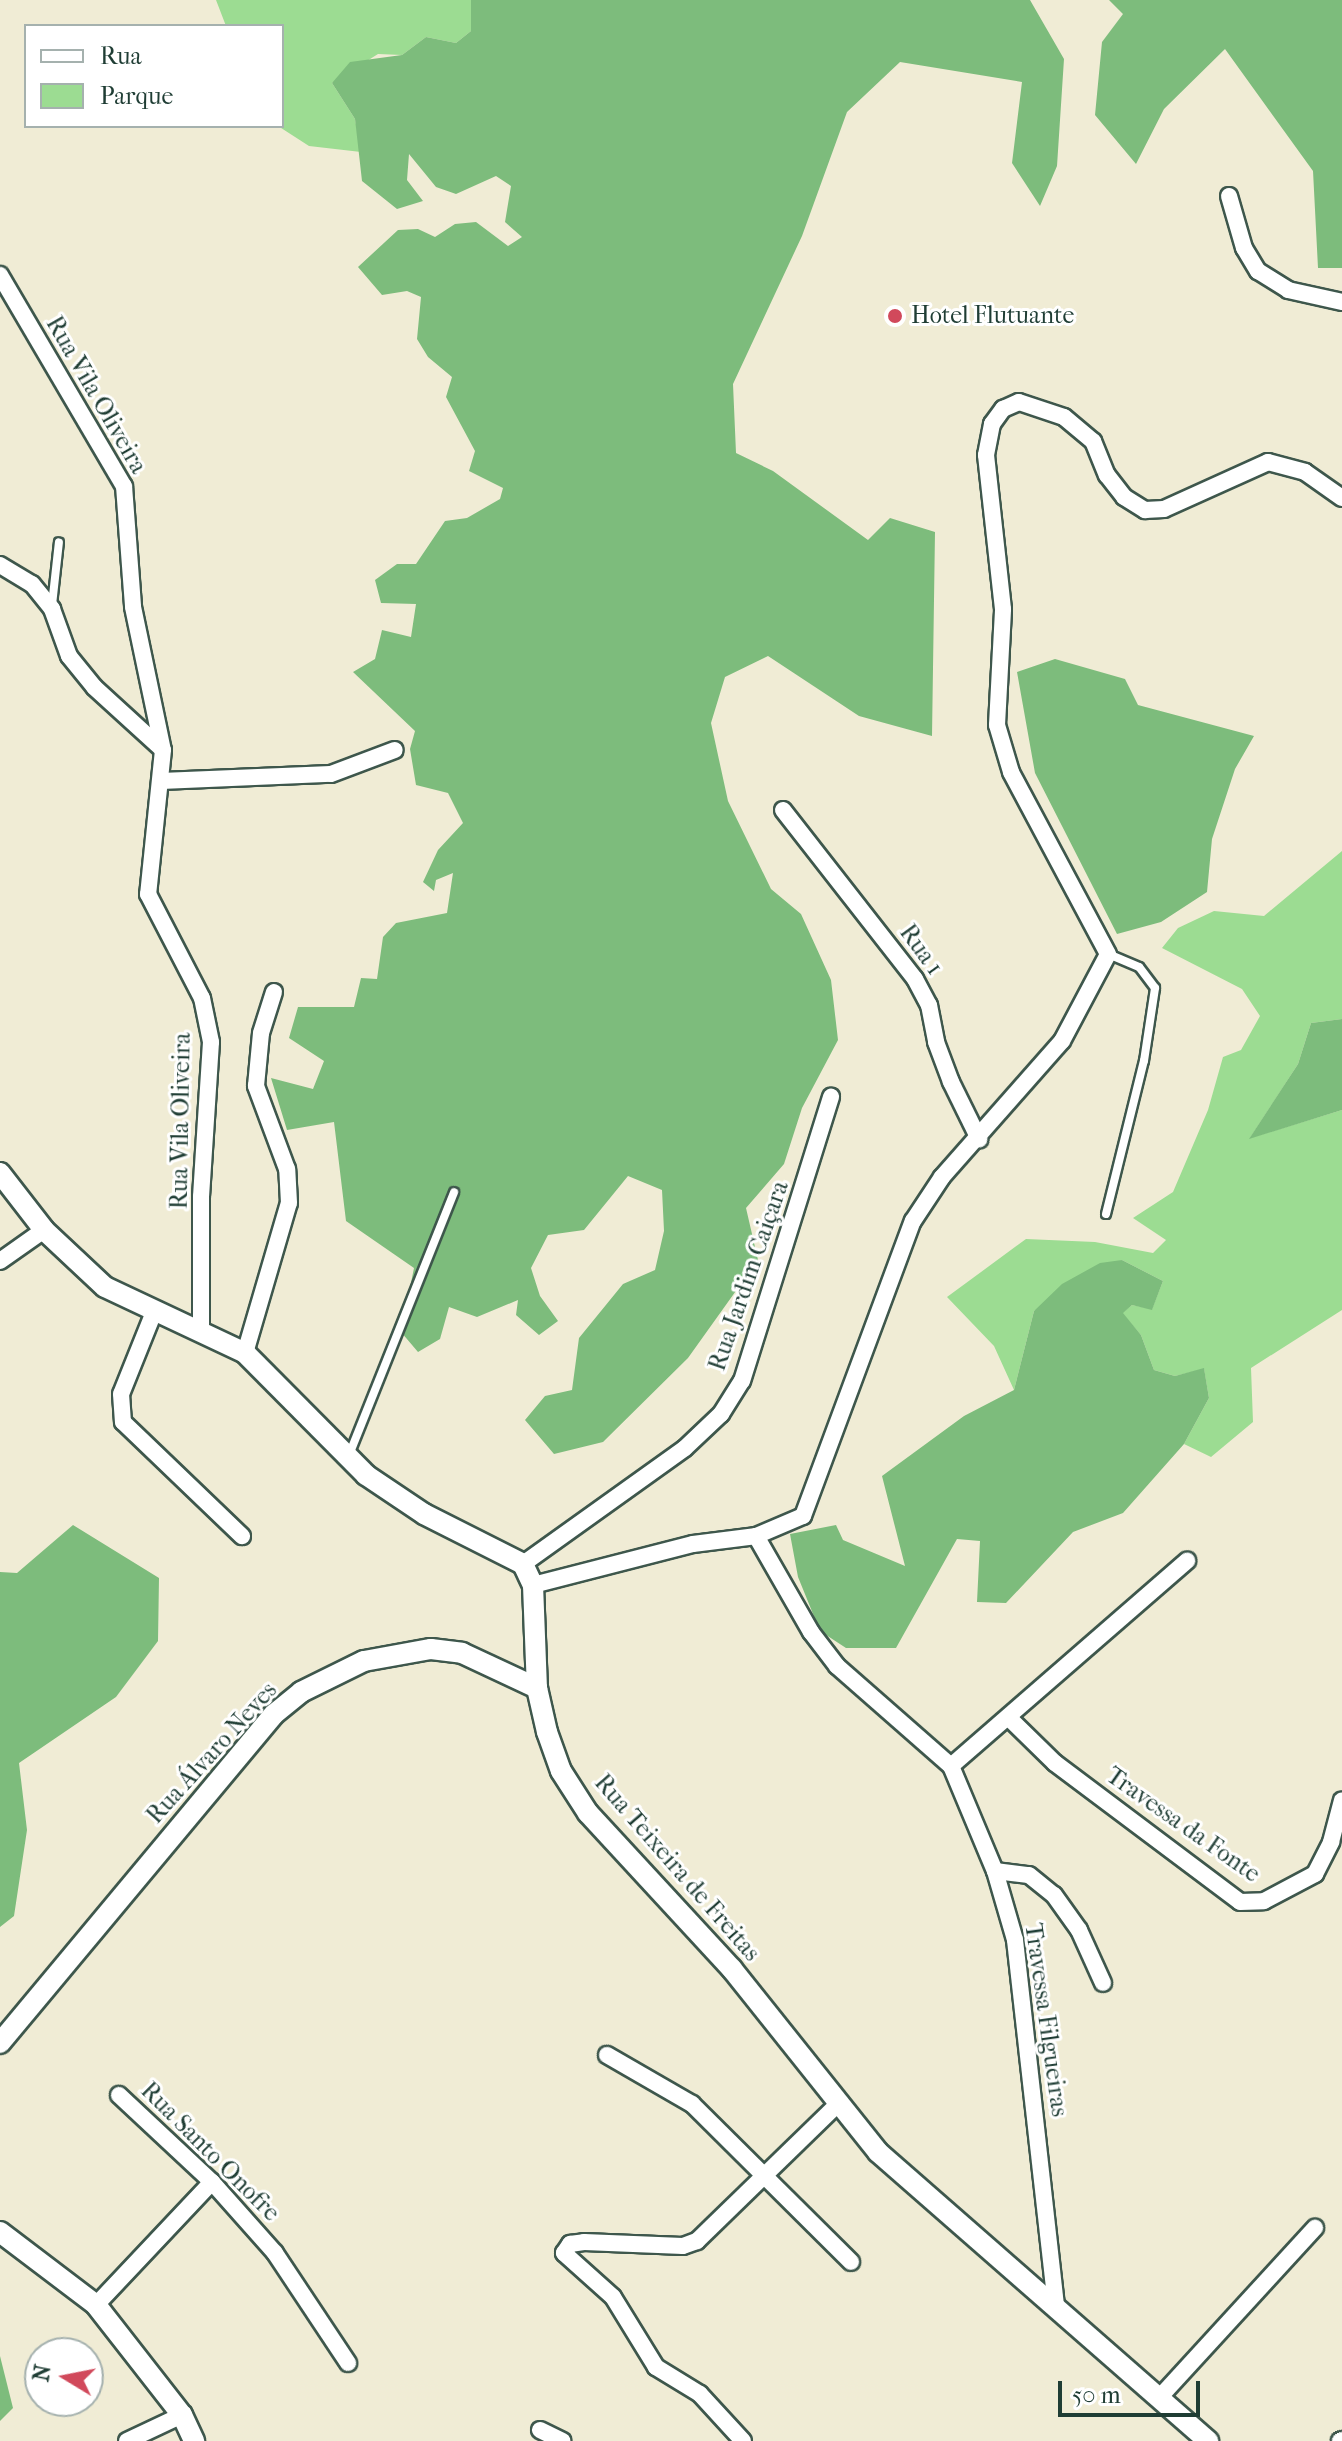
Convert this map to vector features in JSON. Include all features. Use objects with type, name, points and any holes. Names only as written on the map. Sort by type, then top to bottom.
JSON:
[{"type":"street","points":[[1229,196],[1244,248],[1258,271],[1288,290],[1342,302]]},
{"type":"street","name":"Rua Vila Oliveira","points":[[0,275],[124,486],[133,607],[163,750],[148,894],[202,998],[211,1042],[201,1197],[201,1333]]},
{"type":"street","points":[[533,1585],[693,1544],[756,1536],[803,1516],[913,1221],[942,1177],[979,1139],[1062,1041],[1108,954],[1011,772],[997,725],[1003,609],[986,455],[992,424],[1003,409],[1019,402],[1064,417],[1093,441],[1107,475],[1124,497],[1145,510],[1164,509],[1268,462],[1305,472],[1342,498]]},
{"type":"street","points":[[0,565],[32,584],[52,609],[69,656],[94,687],[163,750]]},
{"type":"street","points":[[161,781],[331,774],[395,750]]},
{"type":"street","name":"Rua 1","points":[[783,810],[915,979],[929,1005],[936,1042],[951,1082],[979,1139]]},
{"type":"street","points":[[245,1353],[289,1203],[287,1169],[256,1086],[258,1045],[274,992]]},
{"type":"street","name":"Rua Jardim Caiçara","points":[[523,1564],[685,1448],[721,1414],[742,1381],[831,1097]]},
{"type":"street","points":[[0,1173],[44,1230],[105,1287],[245,1353],[366,1475],[424,1514],[523,1564]]},
{"type":"street","points":[[0,1261],[44,1230]]},
{"type":"street","points":[[154,1312],[121,1394],[123,1422],[242,1536]]},
{"type":"street","name":"Travessa Filgueiras","points":[[756,1536],[811,1632],[837,1666],[951,1766],[995,1871],[1015,1940],[1056,2306]]},
{"type":"street","points":[[951,1766],[1187,1561]]},
{"type":"street","name":"Rua Teixeira de Freitas","points":[[523,1564],[533,1585],[537,1688],[561,1771],[588,1813],[732,1969],[878,2152],[1208,2441]]},
{"type":"street","name":"Rua Álvaro Neves","points":[[0,2043],[273,1715],[301,1692],[364,1661],[431,1649],[462,1653],[537,1688]]},
{"type":"street","name":"Travessa da Fonte","points":[[1009,1718],[1055,1763],[1240,1902],[1264,1901],[1315,1874],[1331,1842],[1342,1800]]},
{"type":"street","points":[[995,1871],[1029,1875],[1054,1895],[1079,1930],[1103,1983]]},
{"type":"street","points":[[607,2055],[692,2104],[766,2173],[851,2262]]},
{"type":"street","name":"Rua Santo Onofre","points":[[119,2095],[212,2182],[275,2253],[348,2363]]},
{"type":"street","points":[[743,2441],[700,2394],[656,2367],[613,2297],[564,2253],[570,2244],[584,2242],[683,2246],[697,2241],[839,2103]]},
{"type":"street","points":[[96,2305],[212,2182]]},
{"type":"street","points":[[1159,2398],[1315,2228]]},
{"type":"street","points":[[0,2232],[96,2305],[182,2415],[194,2441]]},
{"type":"street","points":[[127,2441],[182,2415]]},
{"type":"street","points":[[540,2430],[563,2441]]},
{"type":"lane","points":[[52,609],[59,542]]},
{"type":"lane","points":[[1106,1214],[1144,1061],[1155,988],[1139,967],[1108,954]]},
{"type":"lane","points":[[348,1456],[454,1192]]},
{"type":"green space","points":[[216,0],[471,0],[471,31],[456,43],[426,37],[402,55],[378,54],[332,83],[355,119],[361,152],[309,146],[281,128],[284,128],[284,24],[225,24]]},
{"type":"green space","points":[[471,0],[1030,0],[1064,59],[1057,166],[1040,206],[1012,163],[1022,82],[900,62],[847,112],[802,236],[733,384],[736,453],[773,471],[868,540],[890,518],[935,532],[932,736],[859,716],[768,656],[725,677],[711,723],[728,801],[771,889],[801,914],[831,980],[838,1040],[802,1108],[784,1164],[746,1208],[758,1260],[688,1358],[603,1442],[554,1454],[525,1420],[545,1396],[572,1390],[579,1338],[623,1284],[655,1270],[664,1231],[662,1190],[628,1176],[584,1230],[548,1235],[531,1268],[540,1296],[558,1321],[539,1335],[516,1315],[518,1300],[477,1317],[449,1307],[440,1339],[418,1352],[401,1332],[414,1268],[346,1221],[334,1122],[287,1130],[271,1078],[313,1089],[324,1061],[289,1038],[298,1007],[354,1007],[361,978],[377,979],[383,937],[396,923],[447,913],[453,873],[436,880],[434,891],[423,882],[438,850],[463,823],[448,793],[416,785],[410,749],[415,731],[353,672],[375,659],[382,630],[411,637],[416,604],[381,603],[375,580],[397,564],[416,564],[445,521],[467,518],[500,499],[503,488],[469,471],[475,451],[446,397],[452,377],[428,357],[417,339],[421,297],[407,291],[382,295],[358,267],[398,230],[418,229],[435,237],[455,224],[476,222],[508,246],[522,237],[505,222],[511,186],[496,176],[456,194],[436,187],[409,154],[407,180],[423,201],[397,209],[362,181],[355,119],[332,83],[350,62],[402,55],[426,37],[456,43],[471,31]]},
{"type":"green space","points":[[1109,0],[1342,0],[1342,268],[1318,268],[1313,171],[1225,49],[1164,109],[1136,164],[1095,115],[1102,42],[1123,14]]},
{"type":"green space","points":[[1055,659],[1125,679],[1138,705],[1254,736],[1235,769],[1212,839],[1207,892],[1161,922],[1117,934],[1035,773],[1017,672]]},
{"type":"green space","points":[[1342,851],[1342,1019],[1311,1023],[1298,1064],[1250,1138],[1342,1110],[1342,1310],[1251,1368],[1253,1422],[1211,1457],[1184,1444],[1209,1398],[1204,1369],[1175,1376],[1154,1370],[1141,1335],[1122,1313],[1132,1305],[1152,1309],[1163,1281],[1122,1260],[1034,1311],[1014,1390],[994,1346],[947,1297],[1026,1239],[1095,1242],[1153,1253],[1166,1240],[1133,1218],[1173,1192],[1208,1110],[1223,1057],[1241,1050],[1260,1016],[1242,989],[1162,948],[1178,928],[1214,911],[1264,916]]},
{"type":"green space","points":[[1342,1019],[1342,1110],[1249,1139],[1298,1064],[1311,1023]]},
{"type":"green space","points":[[1122,1260],[1163,1281],[1152,1310],[1132,1305],[1123,1313],[1141,1335],[1154,1370],[1175,1376],[1204,1368],[1209,1398],[1184,1444],[1123,1513],[1073,1532],[1006,1603],[977,1602],[980,1541],[957,1539],[896,1648],[846,1648],[820,1631],[798,1577],[790,1534],[836,1525],[843,1540],[905,1566],[882,1476],[964,1416],[1014,1390],[1034,1311],[1062,1284],[1100,1263]]},
{"type":"green space","points":[[73,1525],[159,1578],[158,1641],[116,1697],[19,1763],[27,1830],[14,1916],[0,1927],[0,1572],[17,1573]]},
{"type":"green space","points":[[0,2356],[13,2408],[0,2421]]},
{"type":"place","name":"Hotel Flutuante","points":[[895,316]]}]
